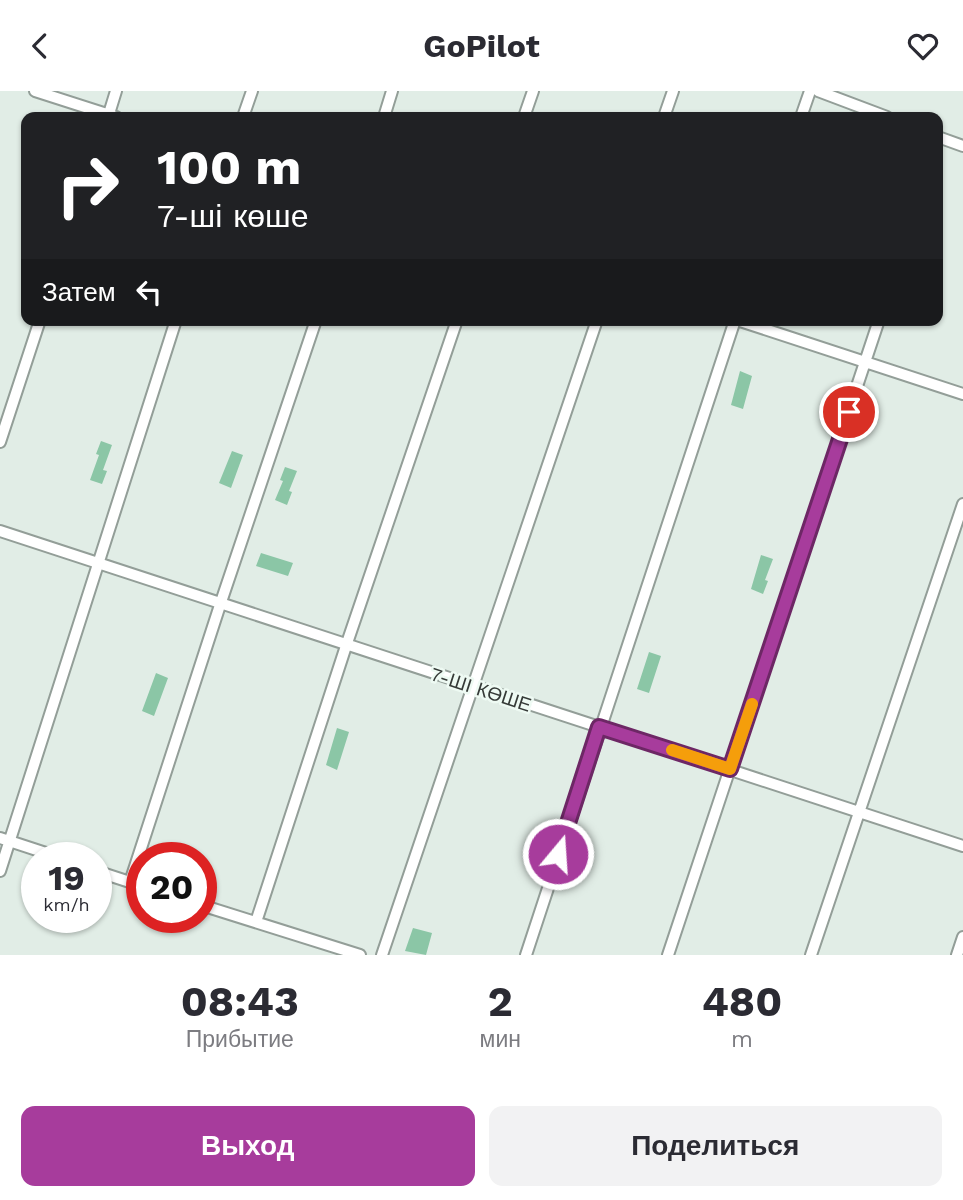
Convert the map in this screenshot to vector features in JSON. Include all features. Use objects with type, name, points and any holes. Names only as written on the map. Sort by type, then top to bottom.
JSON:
[{"type":"lane","points":[[35,91],[99,112]]},
{"type":"lane","points":[[112,112],[116,91]]},
{"type":"lane","points":[[245,112],[252,91]]},
{"type":"lane","points":[[386,112],[392,91]]},
{"type":"lane","points":[[526,112],[533,91]]},
{"type":"lane","points":[[666,112],[673,91]]},
{"type":"lane","points":[[804,112],[810,91]]},
{"type":"lane","points":[[818,91],[874,112]]},
{"type":"lane","points":[[943,140],[963,146]]},
{"type":"lane","points":[[0,442],[38,326]]},
{"type":"lane","points":[[0,871],[5,839],[174,326]]},
{"type":"lane","points":[[143,842],[314,326]]},
{"type":"lane","points":[[256,922],[455,326]]},
{"type":"lane","points":[[382,955],[595,326]]},
{"type":"lane","points":[[526,955],[599,727],[734,326]]},
{"type":"lane","points":[[755,326],[963,394]]},
{"type":"lane","points":[[668,955],[877,326]]},
{"type":"lane","points":[[811,955],[963,503]]},
{"type":"lane","name":"7-ШІ КӨШЕ","points":[[0,531],[963,846]]},
{"type":"lane","points":[[217,910],[360,955]]},
{"type":"lane","points":[[957,955],[963,937]]},
{"type":"building","points":[[740,371],[752,376],[743,409],[731,405]]},
{"type":"building","points":[[101,441],[112,445],[103,470],[107,471],[102,484],[90,480]]},
{"type":"building","points":[[232,451],[243,455],[231,488],[219,483]]},
{"type":"building","points":[[285,467],[297,471],[287,505],[275,500],[283,481],[280,480]]},
{"type":"building","points":[[261,553],[293,563],[288,576],[256,566]]},
{"type":"building","points":[[761,555],[773,559],[763,594],[751,589]]},
{"type":"building","points":[[649,652],[661,656],[649,693],[637,689]]},
{"type":"building","points":[[156,673],[168,678],[154,716],[142,711]]},
{"type":"building","points":[[337,728],[349,732],[337,770],[326,765]]},
{"type":"building","points":[[413,928],[432,933],[426,955],[405,951]]},
{"type":"slow traffic","points":[[672,750],[730,769],[752,704]]},
{"type":"route","points":[[558,854],[599,727],[730,769],[849,412]]}]
